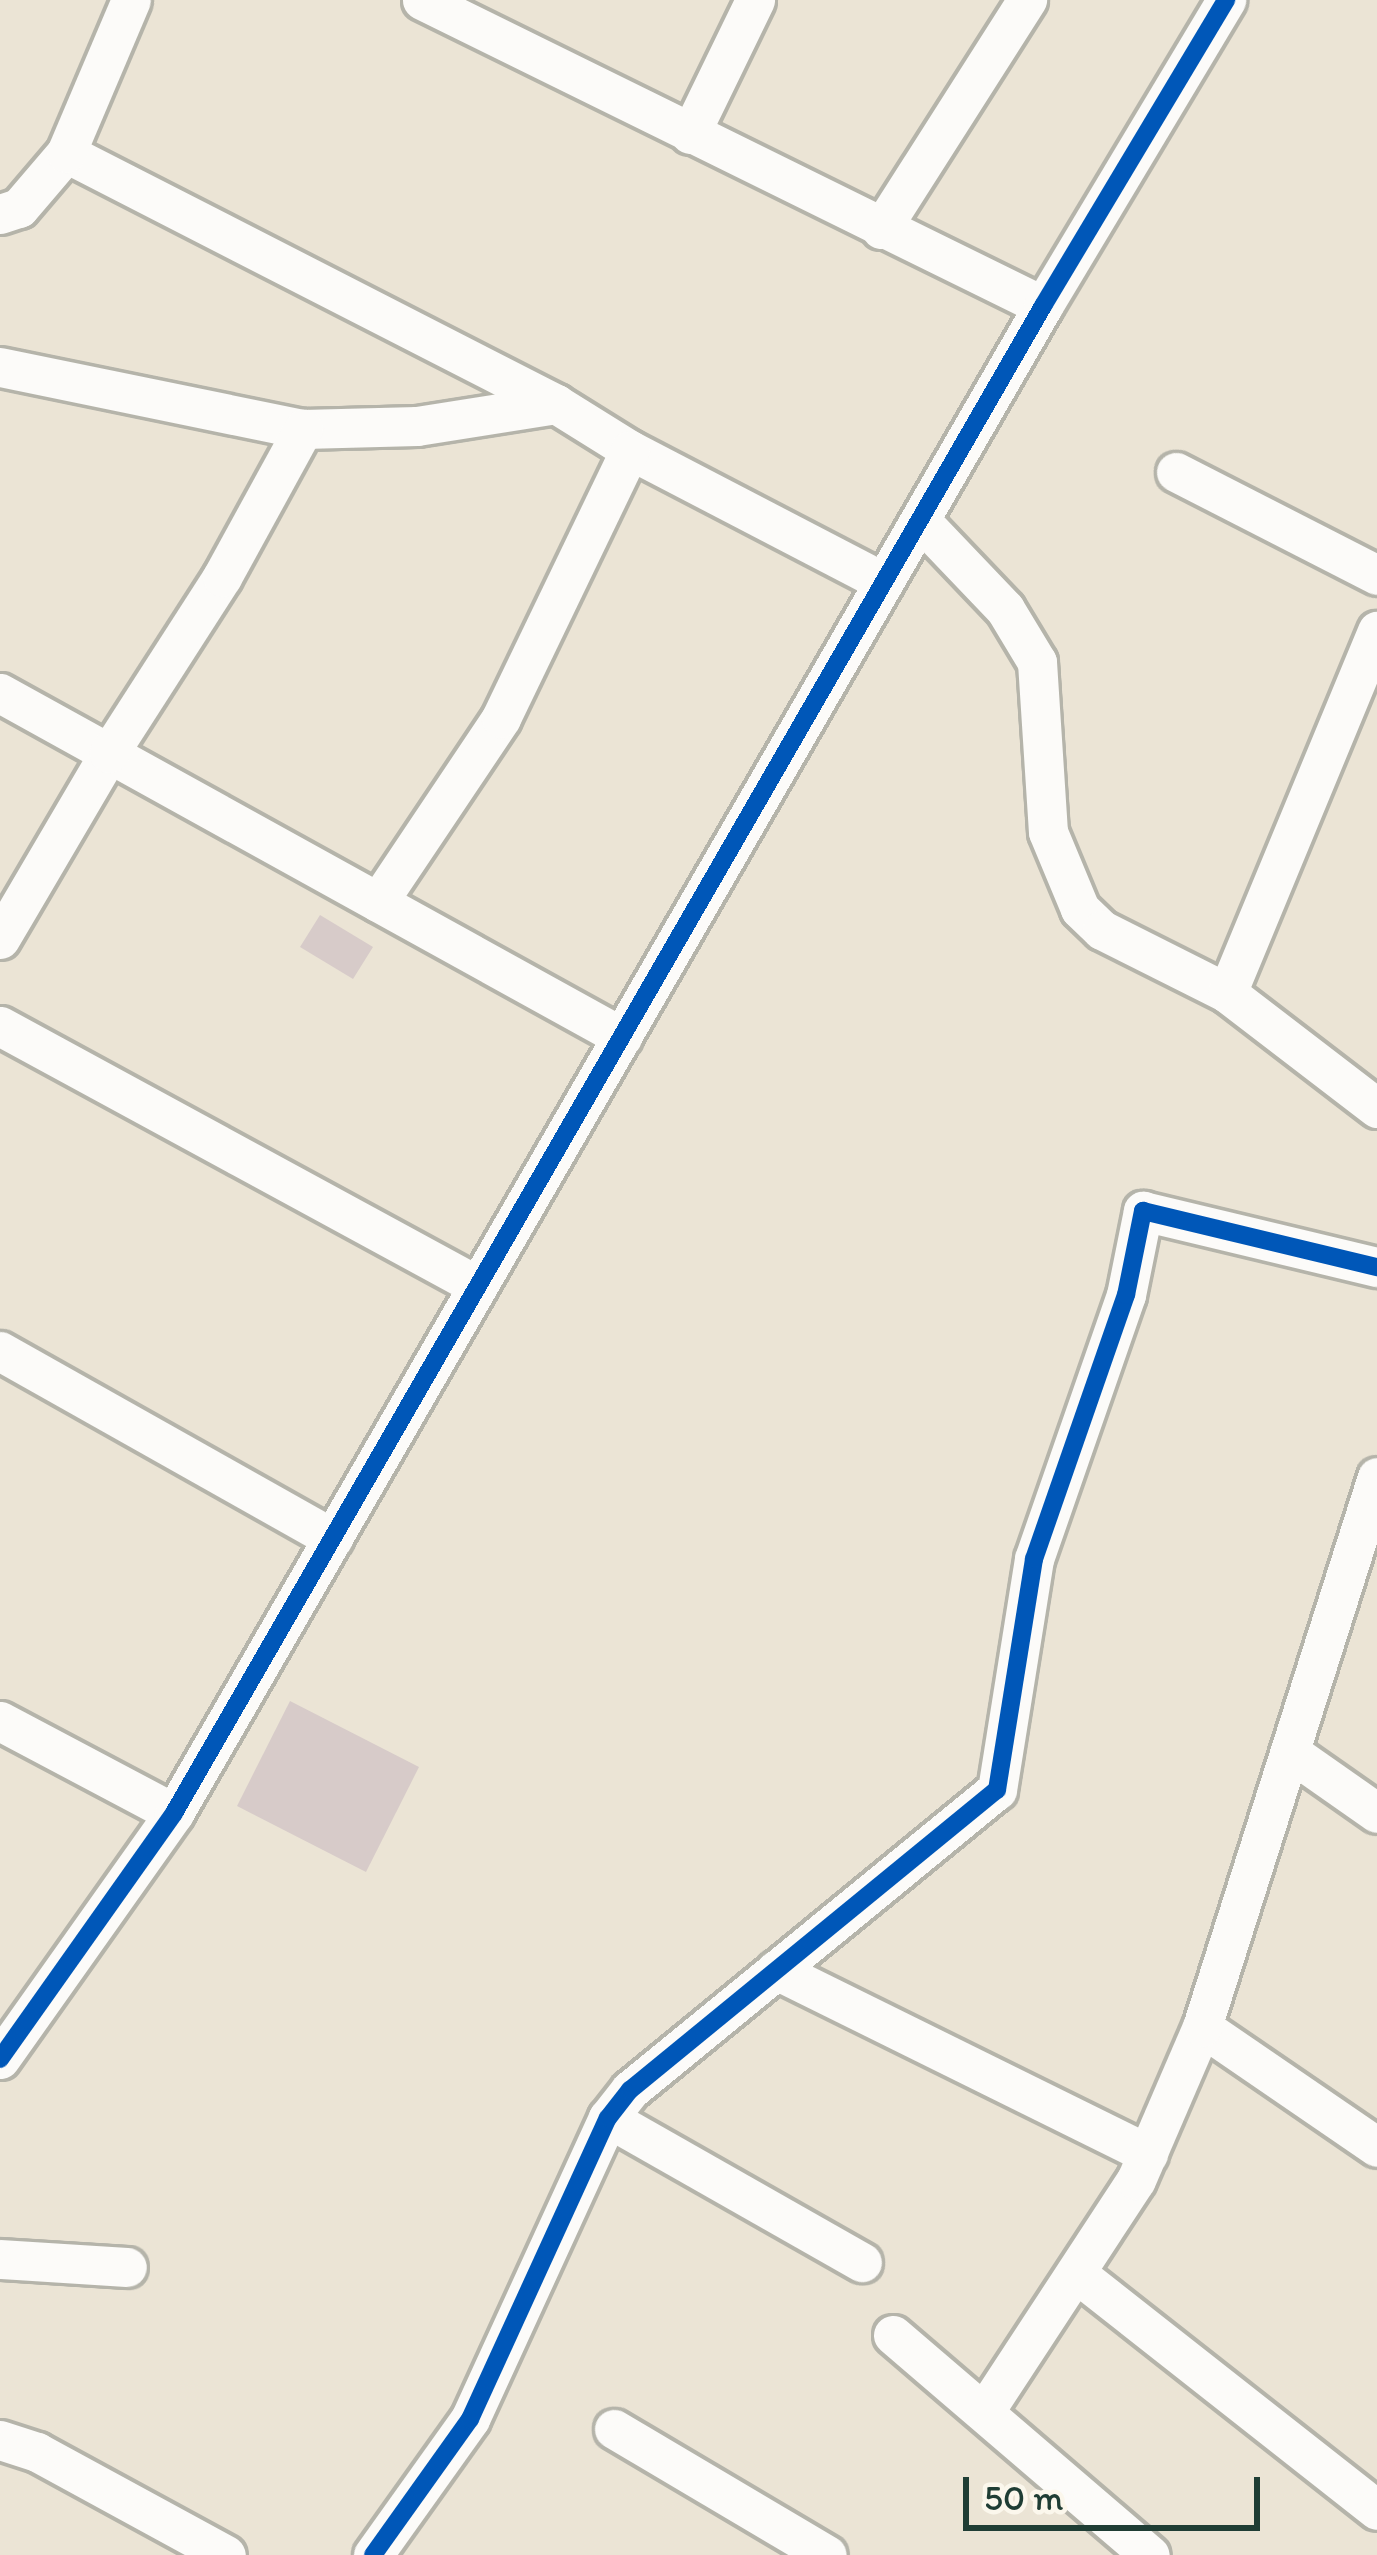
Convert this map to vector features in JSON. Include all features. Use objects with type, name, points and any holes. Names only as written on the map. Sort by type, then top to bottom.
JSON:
[{"type":"street","points":[[0,214],[20,208],[66,153],[131,0]]},
{"type":"street","points":[[422,0],[1043,306]]},
{"type":"street","points":[[690,134],[755,0]]},
{"type":"street","points":[[881,229],[1027,0]]},
{"type":"street","points":[[0,2060],[174,1813],[1043,306],[1226,0]]},
{"type":"street","points":[[66,153],[556,404],[630,450],[884,582]]},
{"type":"street","points":[[0,367],[303,429],[417,426],[556,404]]},
{"type":"street","points":[[0,939],[109,753],[222,577],[303,429]]},
{"type":"street","points":[[378,902],[501,718],[630,450]]},
{"type":"street","points":[[1177,472],[1377,574]]},
{"type":"street","points":[[920,520],[1005,609],[1037,662],[1048,832],[1080,910],[1102,930],[1227,993],[1377,1108]]},
{"type":"street","points":[[1227,993],[1377,632]]},
{"type":"street","points":[[0,692],[622,1036]]},
{"type":"street","points":[[0,1026],[478,1286]]},
{"type":"street","points":[[373,2555],[470,2419],[608,2118],[630,2090],[997,1790],[1034,1559],[1126,1295],[1143,1211],[1377,1267]]},
{"type":"street","points":[[0,1351],[333,1539]]},
{"type":"street","points":[[984,2412],[1148,2154],[1202,2027],[1377,1477]]},
{"type":"street","points":[[0,1721],[174,1813]]},
{"type":"street","points":[[1290,1752],[1377,1813]]},
{"type":"street","points":[[776,1970],[1148,2154]]},
{"type":"street","points":[[1202,2027],[1377,2147]]},
{"type":"street","points":[[608,2118],[862,2262]]},
{"type":"street","points":[[0,2259],[127,2267]]},
{"type":"street","points":[[1076,2273],[1377,2510]]},
{"type":"street","points":[[893,2336],[1150,2555]]},
{"type":"street","points":[[614,2429],[827,2555]]},
{"type":"street","points":[[0,2440],[37,2452],[226,2555]]},
{"type":"building","points":[[320,915],[373,947],[353,979],[300,947]]},
{"type":"building","points":[[290,1701],[419,1767],[366,1872],[237,1806]]},
{"type":"cycle path","points":[[0,2059],[174,1813],[1043,306],[1226,0]]},
{"type":"cycle path","points":[[373,2555],[470,2419],[608,2118],[630,2090],[997,1790],[1034,1559],[1126,1295],[1143,1211],[1377,1267]]}]
